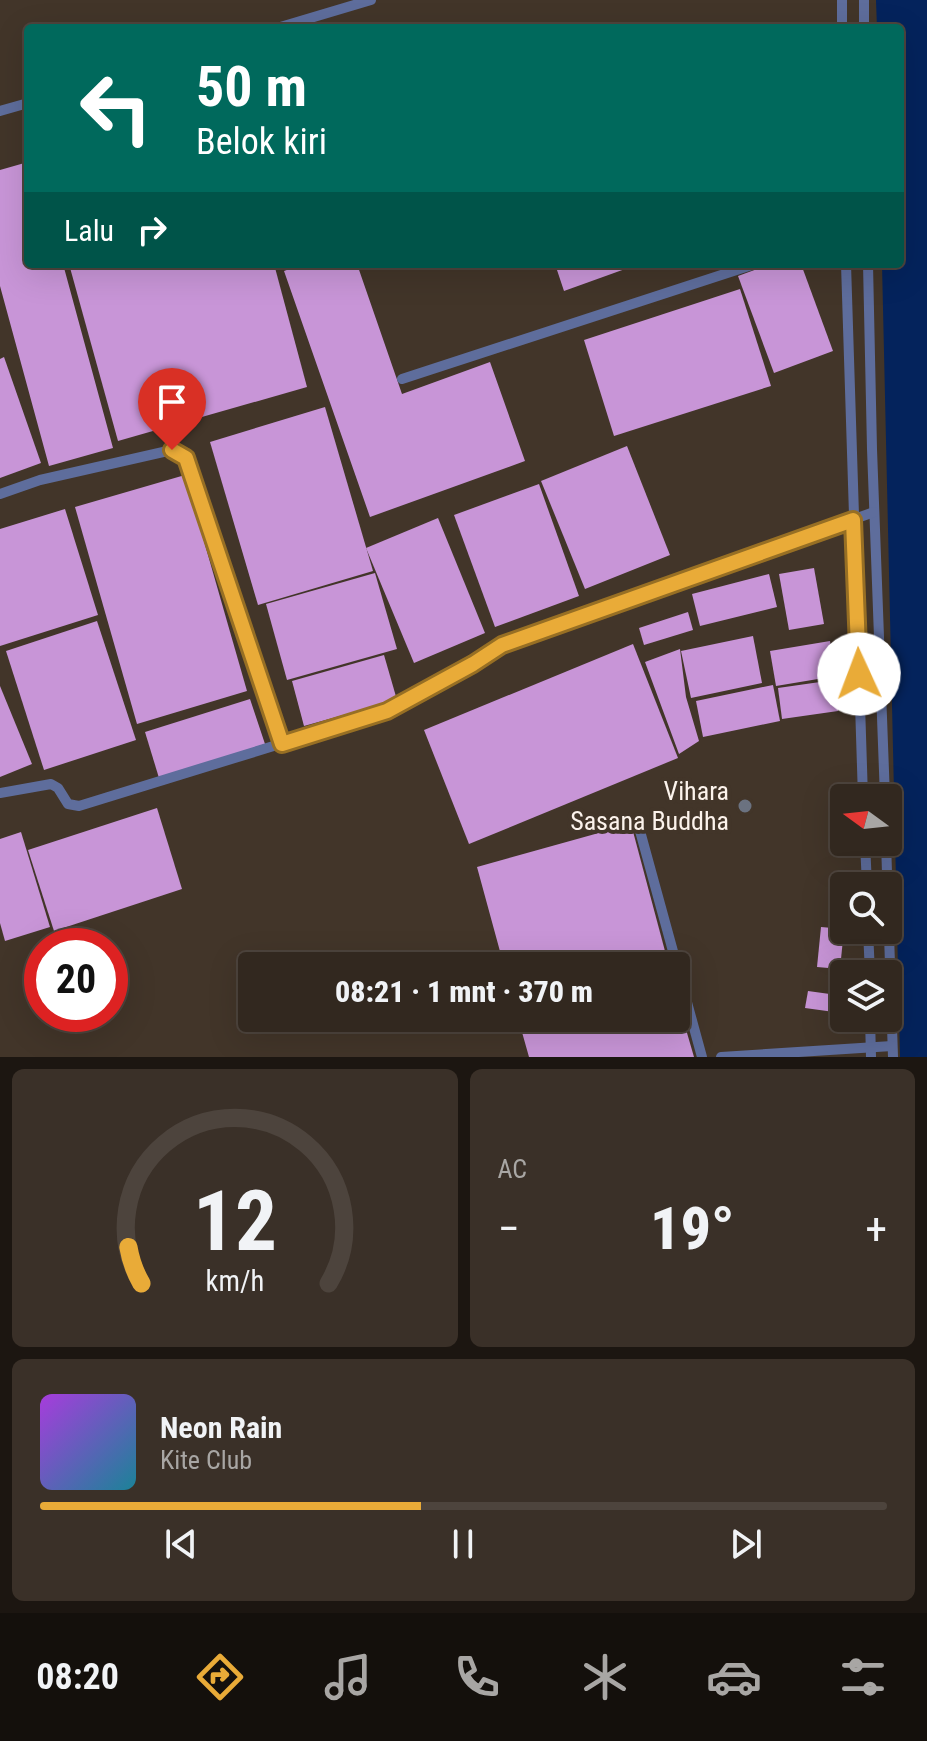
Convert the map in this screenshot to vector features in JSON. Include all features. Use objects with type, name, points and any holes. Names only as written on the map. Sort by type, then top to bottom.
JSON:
[{"type":"lane","points":[[293,24],[343,4],[371,0]]},
{"type":"lane","points":[[842,0],[842,24]]},
{"type":"lane","points":[[864,0],[864,24]]},
{"type":"lane","points":[[0,111],[24,104]]},
{"type":"lane","points":[[402,379],[743,268]]},
{"type":"lane","points":[[846,268],[862,784]]},
{"type":"lane","points":[[868,268],[884,784]]},
{"type":"lane","points":[[0,494],[40,480],[172,450],[186,458],[282,744]]},
{"type":"lane","points":[[0,793],[51,784],[58,788],[68,804],[79,806],[387,711],[502,645],[874,512]]},
{"type":"lane","points":[[637,820],[702,1057]]},
{"type":"lane","points":[[721,1057],[892,1052],[886,856]]},
{"type":"lane","points":[[870,1032],[871,1052]]},
{"type":"water","points":[[876,0],[927,0],[927,1057],[900,1057],[902,960],[898,960],[897,944],[902,944],[902,872],[896,872],[895,856],[902,856],[902,784],[894,784],[882,268],[904,268],[904,24],[877,24]]},
{"type":"building","points":[[24,163],[24,268],[64,268],[113,448],[49,466],[0,286],[0,170]]},
{"type":"building","points":[[70,268],[275,268],[307,387],[118,441]]},
{"type":"building","points":[[292,268],[358,268],[402,394],[490,362],[525,461],[370,517],[284,271]]},
{"type":"building","points":[[556,268],[628,268],[564,291]]},
{"type":"building","points":[[760,268],[802,268],[833,351],[774,373],[738,276]]},
{"type":"building","points":[[740,289],[771,386],[614,436],[584,340]]},
{"type":"building","points":[[4,357],[41,463],[0,478],[0,359]]},
{"type":"building","points":[[325,407],[373,571],[258,605],[210,442]]},
{"type":"building","points":[[627,446],[670,555],[585,589],[541,481]]},
{"type":"building","points":[[185,475],[247,691],[137,724],[75,507]]},
{"type":"building","points":[[539,484],[579,596],[495,627],[454,515]]},
{"type":"building","points":[[65,509],[98,615],[0,646],[0,529]]},
{"type":"building","points":[[438,518],[485,633],[414,663],[366,548]]},
{"type":"building","points":[[814,568],[824,624],[789,630],[779,574]]},
{"type":"building","points":[[375,573],[397,649],[287,680],[266,604]]},
{"type":"building","points":[[769,574],[777,607],[700,626],[692,594]]},
{"type":"building","points":[[688,612],[693,630],[644,645],[639,628]]},
{"type":"building","points":[[97,621],[136,740],[44,770],[6,651]]},
{"type":"building","points":[[753,636],[762,683],[691,698],[681,651]]},
{"type":"building","points":[[830,641],[836,676],[776,686],[770,651]]},
{"type":"building","points":[[633,644],[678,758],[469,844],[424,730]]},
{"type":"building","points":[[680,649],[686,697],[699,741],[679,754],[645,662]]},
{"type":"building","points":[[384,655],[397,700],[304,726],[292,681]]},
{"type":"building","points":[[834,680],[838,711],[782,719],[778,688]]},
{"type":"building","points":[[773,685],[780,721],[703,737],[696,701]]},
{"type":"building","points":[[0,686],[32,764],[0,777]]},
{"type":"building","points":[[250,699],[265,744],[159,778],[145,732]]},
{"type":"building","points":[[157,808],[182,889],[63,928],[53,928],[28,850]]},
{"type":"building","points":[[631,824],[665,952],[500,952],[477,867]]},
{"type":"building","points":[[21,832],[50,927],[24,928],[24,935],[5,941],[0,923],[0,839]]},
{"type":"building","points":[[821,927],[830,928],[830,944],[842,944],[841,960],[830,960],[830,968],[817,967]]},
{"type":"building","points":[[808,991],[830,994],[830,1011],[805,1008]]},
{"type":"building","points":[[522,1032],[687,1032],[694,1057],[529,1057]]},
{"type":"place","name":"Vihara Sasana Buddha","points":[[745,806]]},
{"type":"route","points":[[172,450],[186,458],[282,744],[387,711],[502,645],[853,520],[859,674]]}]
